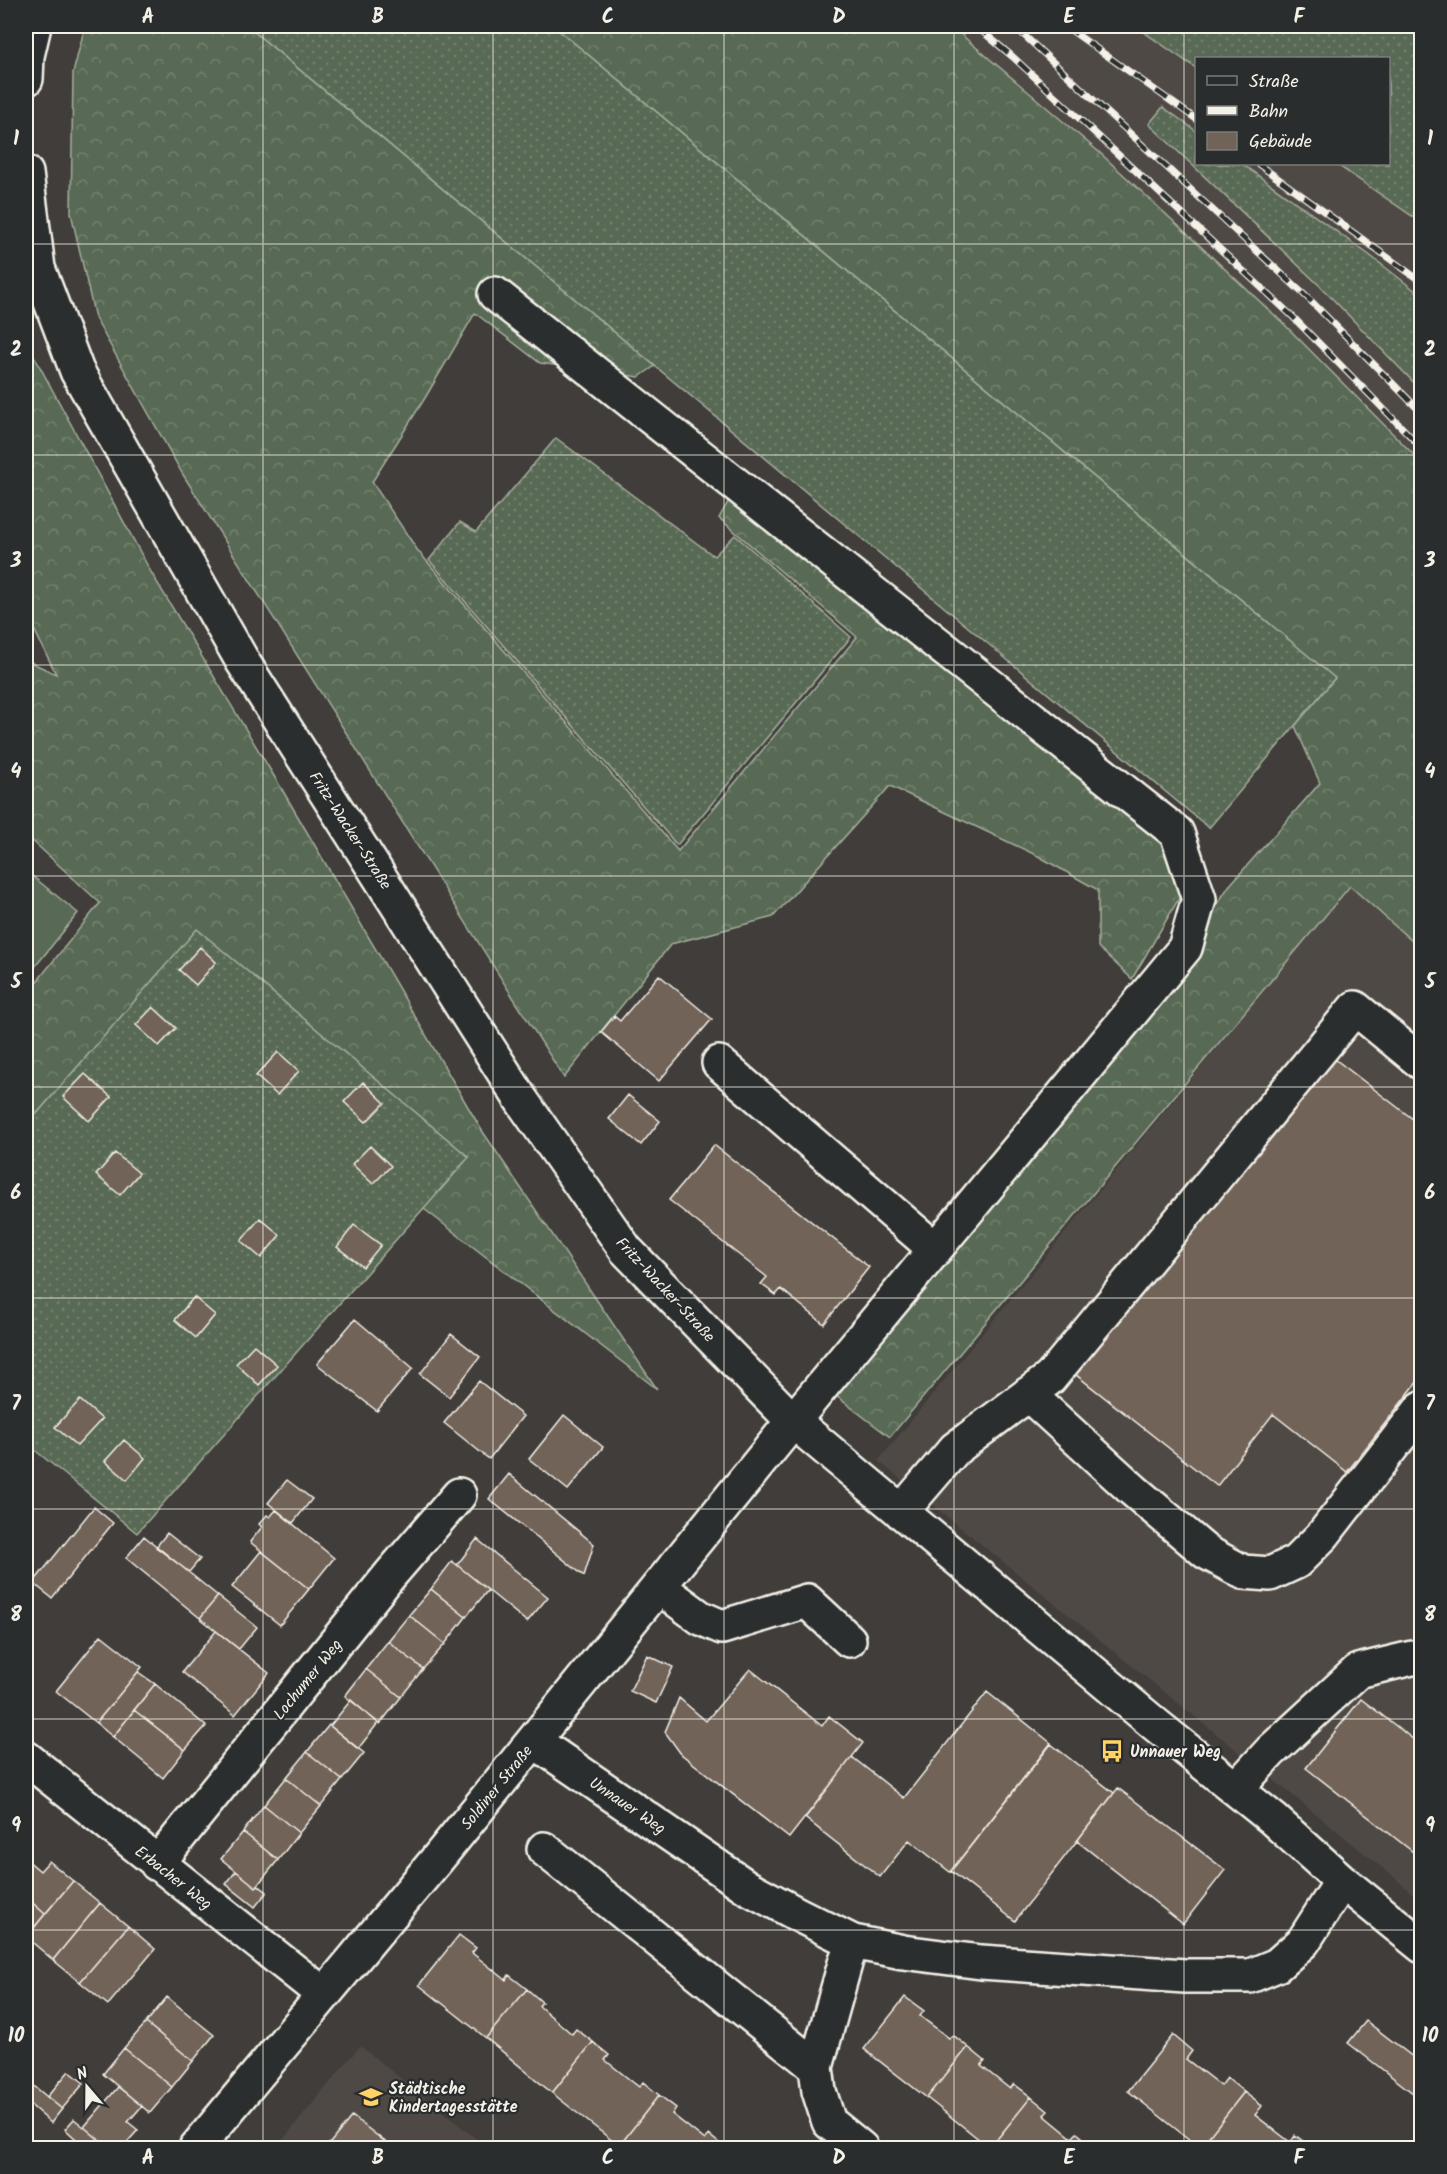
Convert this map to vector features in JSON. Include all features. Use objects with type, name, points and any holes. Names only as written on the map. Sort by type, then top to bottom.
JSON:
[{"type":"street","points":[[26,79],[27,56],[34,26]]},
{"type":"street","name":"Fritz-Wacker-Straße","points":[[26,173],[38,268],[77,371],[243,662],[522,1101],[626,1250],[793,1421]]},
{"type":"street","name":"Soldiner Straße","points":[[196,2148],[534,1741],[793,1421],[1185,948],[1199,899],[1177,833],[495,294]]},
{"type":"street","points":[[901,1512],[955,1449],[1050,1378],[1354,1008],[1422,1063]]},
{"type":"street","points":[[719,1063],[935,1249]]},
{"type":"street","points":[[1028,1395],[1206,1552],[1243,1572],[1270,1574],[1296,1562],[1323,1535],[1422,1408]]},
{"type":"street","points":[[793,1421],[1273,1819],[1342,1881],[1422,1946]]},
{"type":"street","name":"Lochumer Weg","points":[[157,1864],[390,1575],[459,1495]]},
{"type":"street","points":[[659,1587],[701,1618],[722,1627],[807,1601],[849,1640]]},
{"type":"street","points":[[1236,1789],[1271,1751],[1358,1671],[1412,1658],[1422,1658]]},
{"type":"street","name":"Unnauer Weg","points":[[534,1741],[747,1887],[854,1942],[903,1952],[981,1962],[1185,1976],[1250,1976],[1277,1965],[1303,1942],[1342,1881]]},
{"type":"street","name":"Erbacher Weg","points":[[26,1758],[323,1994]]},
{"type":"street","points":[[544,1849],[816,2067]]},
{"type":"street","points":[[854,1942],[846,1960],[816,2067],[819,2091],[829,2122],[861,2148]]},
{"type":"shaded area","points":[[951,26],[1135,26],[1195,67],[1195,165],[1337,165],[1421,222],[1421,462],[1282,322],[1099,152]]},
{"type":"shaded area","points":[[1350,885],[1421,949],[1421,1902],[1395,1878],[878,1461]]},
{"type":"shaded area","name":"Städtische Kindertagesstätte","points":[[360,2046],[488,2148],[276,2148]]},
{"type":"green space","points":[[85,26],[247,26],[655,366],[639,377],[540,363],[475,313],[372,482],[418,551],[678,851],[857,637],[719,518],[735,490],[1165,840],[1181,895],[1132,979],[1098,947],[1098,890],[1038,856],[890,786],[773,917],[671,944],[564,1078],[182,473],[95,318],[71,213],[73,73]]},
{"type":"green space","points":[[247,26],[554,26],[1335,678],[1209,828]]},
{"type":"green space","points":[[554,26],[951,26],[1099,152],[1282,322],[1421,462],[1421,949],[1350,886],[890,1437],[835,1395],[1166,982],[1229,886],[1320,783],[1295,726],[1335,678]]},
{"type":"green space","points":[[1135,26],[1421,26],[1421,222],[1337,165],[1390,165],[1390,57],[1195,57],[1195,67]]},
{"type":"green space","points":[[1163,107],[1195,130],[1195,165],[1243,165],[1421,295],[1421,390],[1319,285],[1149,124]]},
{"type":"green space","points":[[26,341],[152,574],[280,786],[481,1129],[657,1389],[424,1209],[469,1157],[197,929],[26,1126],[26,995],[100,903],[26,835],[26,660],[56,674],[26,613]]},
{"type":"green space","points":[[556,438],[714,556],[735,535],[851,637],[677,845],[429,560],[460,522],[476,532]]},
{"type":"green space","points":[[26,871],[78,913],[26,978]]},
{"type":"green space","points":[[197,928],[469,1157],[137,1533],[26,1443],[26,1126]]},
{"type":"building","points":[[200,947],[216,962],[196,985],[179,970]]},
{"type":"building","points":[[659,975],[712,1019],[659,1081],[601,1032],[614,1016],[620,1021]]},
{"type":"building","points":[[153,1007],[176,1028],[159,1046],[136,1025]]},
{"type":"building","points":[[278,1052],[299,1071],[277,1095],[256,1076]]},
{"type":"building","points":[[1327,1053],[1422,1126],[1422,1376],[1347,1472],[1273,1414],[1217,1486],[1075,1374]]},
{"type":"building","points":[[85,1074],[111,1097],[89,1121],[63,1097]]},
{"type":"building","points":[[363,1082],[385,1103],[366,1122],[344,1102]]},
{"type":"building","points":[[628,1095],[660,1121],[641,1145],[609,1119]]},
{"type":"building","points":[[714,1145],[869,1267],[824,1324],[781,1289],[776,1295],[761,1284],[767,1277],[669,1200]]},
{"type":"building","points":[[370,1146],[391,1166],[373,1184],[352,1164]]},
{"type":"building","points":[[115,1153],[139,1173],[120,1195],[96,1175]]},
{"type":"building","points":[[260,1218],[280,1235],[261,1258],[241,1241]]},
{"type":"building","points":[[354,1225],[381,1245],[363,1267],[337,1247]]},
{"type":"building","points":[[194,1297],[215,1315],[196,1338],[175,1320]]},
{"type":"building","points":[[355,1319],[413,1368],[377,1411],[317,1364]]},
{"type":"building","points":[[451,1334],[480,1357],[449,1397],[420,1374]]},
{"type":"building","points":[[254,1345],[277,1365],[259,1385],[236,1364]]},
{"type":"building","points":[[479,1381],[523,1416],[489,1459],[444,1423]]},
{"type":"building","points":[[80,1400],[102,1419],[77,1446],[55,1427]]},
{"type":"building","points":[[564,1415],[603,1447],[568,1490],[529,1459]]},
{"type":"building","points":[[124,1440],[145,1458],[127,1480],[105,1461]]},
{"type":"building","points":[[509,1474],[594,1544],[584,1576],[489,1499]]},
{"type":"building","points":[[287,1480],[312,1499],[293,1523],[268,1503]]},
{"type":"building","points":[[94,1507],[113,1523],[52,1598],[33,1583]]},
{"type":"building","points":[[276,1510],[334,1558],[309,1589],[250,1542],[262,1527],[259,1524],[267,1515],[270,1517]]},
{"type":"building","points":[[167,1533],[200,1559],[189,1572],[156,1547]]},
{"type":"building","points":[[144,1536],[218,1596],[200,1618],[126,1558]]},
{"type":"building","points":[[477,1539],[548,1597],[527,1622],[457,1565]]},
{"type":"building","points":[[261,1551],[309,1589],[280,1625],[232,1587]]},
{"type":"building","points":[[452,1561],[488,1590],[466,1617],[431,1589]]},
{"type":"building","points":[[431,1589],[466,1617],[445,1644],[409,1615]]},
{"type":"building","points":[[218,1596],[257,1627],[239,1649],[200,1618]]},
{"type":"building","points":[[409,1615],[445,1644],[423,1669],[388,1641]]},
{"type":"building","points":[[216,1631],[269,1673],[235,1715],[182,1672]]},
{"type":"building","points":[[101,1635],[142,1667],[96,1723],[56,1691]]},
{"type":"building","points":[[388,1641],[423,1669],[401,1697],[366,1669]]},
{"type":"building","points":[[647,1655],[673,1667],[656,1703],[630,1691]]},
{"type":"building","points":[[366,1669],[401,1697],[380,1724],[345,1696]]},
{"type":"building","points":[[750,1669],[822,1726],[829,1716],[863,1743],[789,1838],[681,1754],[665,1732],[679,1698],[706,1721]]},
{"type":"building","points":[[138,1672],[155,1684],[113,1737],[96,1723]]},
{"type":"building","points":[[155,1684],[206,1726],[185,1750],[134,1710]]},
{"type":"building","points":[[987,1692],[1051,1743],[950,1872],[909,1840],[880,1877],[805,1818],[852,1757],[904,1798]]},
{"type":"building","points":[[1361,1699],[1422,1746],[1422,1859],[1306,1768]]},
{"type":"building","points":[[351,1700],[378,1723],[358,1749],[330,1726]]},
{"type":"building","points":[[134,1710],[185,1750],[163,1778],[113,1737]]},
{"type":"building","points":[[329,1725],[364,1753],[342,1780],[307,1752]]},
{"type":"building","points":[[1051,1744],[1114,1793],[1015,1921],[951,1871]]},
{"type":"building","points":[[307,1752],[342,1780],[321,1806],[286,1778]]},
{"type":"building","points":[[286,1778],[321,1806],[299,1833],[264,1805]]},
{"type":"building","points":[[1118,1788],[1225,1870],[1183,1924],[1077,1841]]},
{"type":"building","points":[[264,1805],[299,1833],[278,1860],[243,1832]]},
{"type":"building","points":[[243,1832],[278,1860],[256,1887],[221,1859]]},
{"type":"building","points":[[26,1859],[40,1871],[49,1861],[73,1881],[45,1914],[26,1897]]},
{"type":"building","points":[[236,1871],[256,1887],[258,1885],[267,1892],[255,1907],[226,1884]]},
{"type":"building","points":[[73,1881],[100,1903],[53,1960],[26,1937]]},
{"type":"building","points":[[26,1897],[45,1914],[26,1938]]},
{"type":"building","points":[[100,1903],[128,1926],[80,1982],[53,1960]]},
{"type":"building","points":[[128,1926],[155,1949],[108,2005],[80,1982]]},
{"type":"building","points":[[459,1935],[476,1948],[472,1953],[506,1980],[509,1975],[527,1989],[486,2038],[419,1985]]},
{"type":"building","points":[[527,1989],[542,2002],[539,2006],[572,2034],[576,2029],[593,2042],[552,2093],[486,2038]]},
{"type":"building","points":[[167,1997],[214,2035],[193,2061],[146,2023]]},
{"type":"building","points":[[905,1997],[924,2011],[920,2016],[949,2038],[953,2035],[968,2047],[927,2098],[864,2049]]},
{"type":"building","points":[[1366,2021],[1422,2064],[1422,2100],[1348,2043]]},
{"type":"building","points":[[146,2023],[193,2061],[172,2087],[124,2048]]},
{"type":"building","points":[[1173,2035],[1192,2051],[1186,2059],[1221,2086],[1227,2078],[1244,2092],[1200,2148],[1128,2091]]},
{"type":"building","points":[[593,2042],[609,2055],[605,2060],[639,2087],[643,2082],[659,2095],[619,2146],[552,2093]]},
{"type":"building","points":[[968,2047],[985,2061],[981,2066],[1010,2089],[1014,2084],[1031,2097],[990,2148],[927,2098]]},
{"type":"building","points":[[124,2048],[172,2087],[150,2113],[103,2074]]},
{"type":"building","points":[[69,2071],[84,2083],[62,2109],[47,2097]]},
{"type":"building","points":[[29,2082],[62,2109],[51,2123],[26,2101],[26,2087]]},
{"type":"building","points":[[118,2087],[142,2106],[128,2122],[138,2130],[122,2148],[109,2148],[84,2127]]},
{"type":"building","points":[[1244,2092],[1262,2106],[1255,2115],[1290,2142],[1295,2135],[1312,2148],[1200,2148]]},
{"type":"building","points":[[659,2095],[676,2108],[672,2114],[705,2140],[709,2135],[725,2148],[622,2148],[619,2146]]},
{"type":"building","points":[[1031,2097],[1048,2111],[1044,2115],[1072,2138],[1077,2133],[1094,2147],[990,2148]]},
{"type":"building","points":[[352,2116],[393,2148],[326,2148]]},
{"type":"building","points":[[74,2119],[109,2148],[68,2148],[76,2139],[65,2129]]},
{"type":"railway","points":[[976,26],[1013,57],[1292,316],[1422,448]]},
{"type":"railway","points":[[1014,26],[1311,301],[1422,413]]},
{"type":"railway","points":[[1065,26],[1195,118]]},
{"type":"railway","points":[[1259,165],[1422,282]]},
{"type":"place","name":"Unnauer Weg","points":[[1112,1751]]},
{"type":"place","name":"Städtische Kindertagesstätte","points":[[371,2097]]}]
